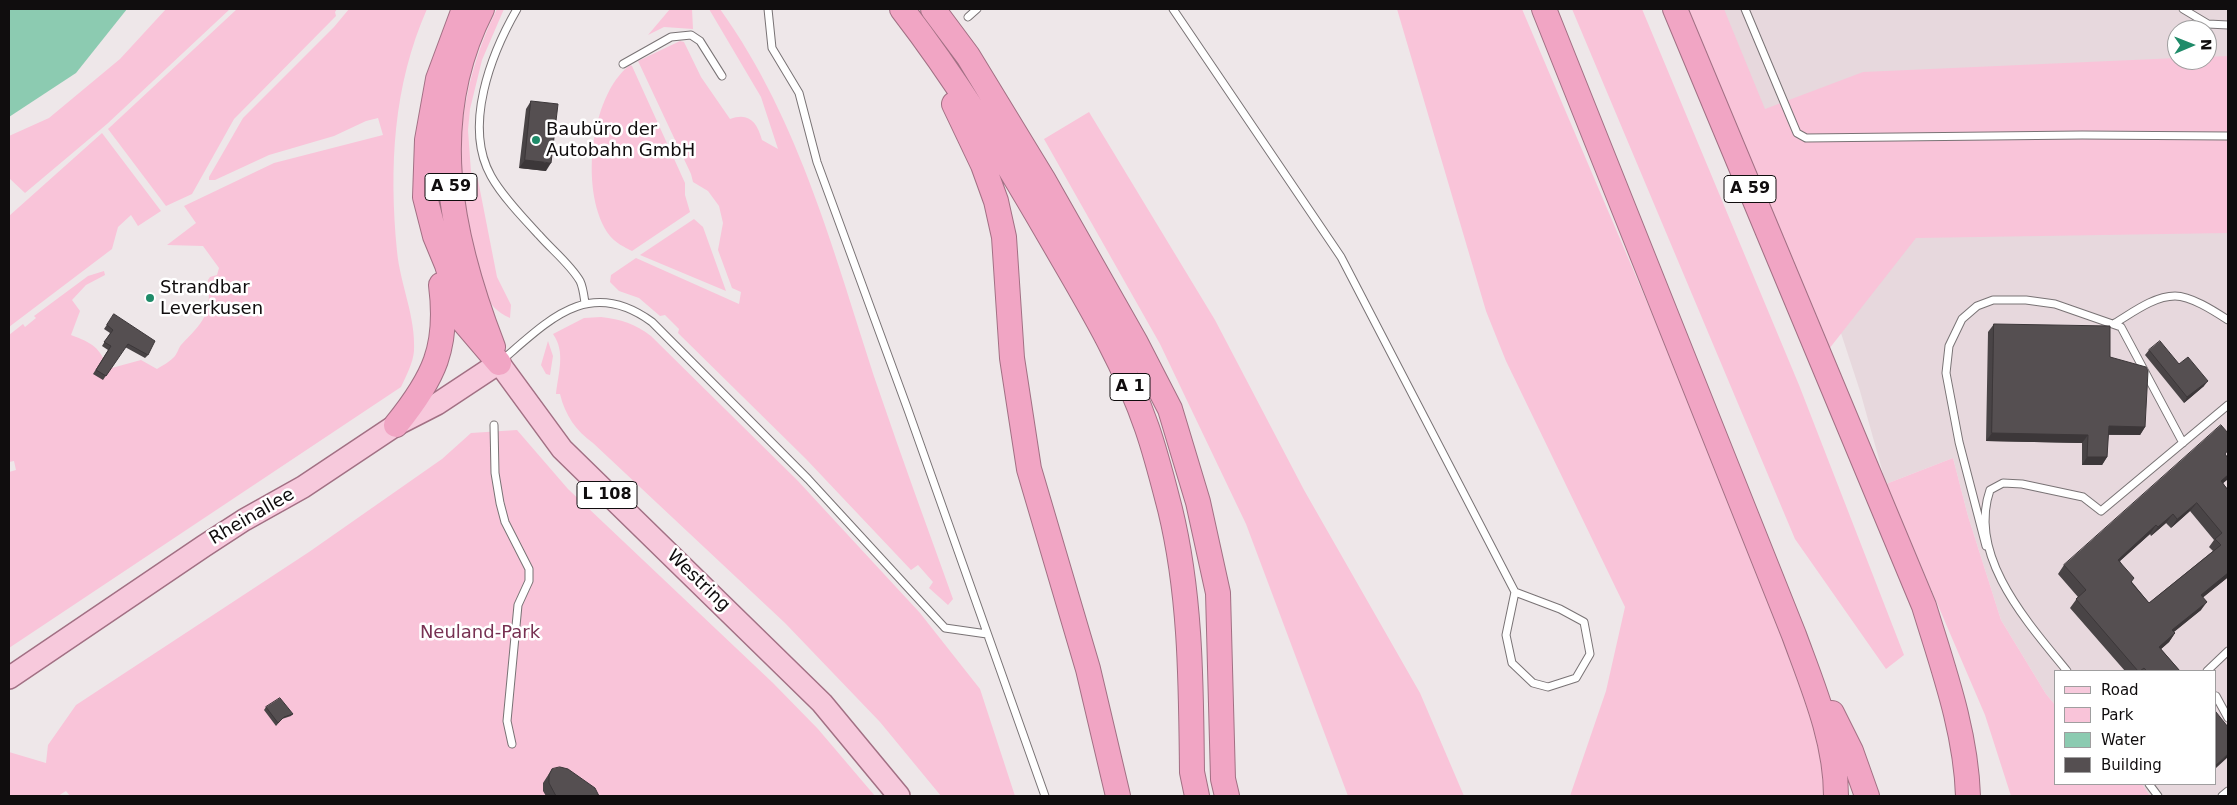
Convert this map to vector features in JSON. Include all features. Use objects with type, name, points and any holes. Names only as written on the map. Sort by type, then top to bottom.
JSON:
[{"type":"highway","name":"A 59","points":[[435,236],[425,197],[427,140],[438,79],[464,9]]},
{"type":"highway","name":"A 59","points":[[482,9],[464,52],[456,84],[449,123],[448,153],[451,198],[460,248],[475,302],[499,363]]},
{"type":"highway","name":"A 1","points":[[902,9],[970,105],[1038,216],[1121,366],[1147,428],[1170,510],[1185,594],[1192,772],[1197,796]]},
{"type":"highway","name":"A 1","points":[[932,9],[968,56],[1043,179],[1136,343],[1170,409],[1198,502],[1218,593],[1224,779],[1227,796]]},
{"type":"highway","points":[[1544,9],[1794,635],[1827,732],[1835,767],[1836,796]]},
{"type":"highway","name":"A 59","points":[[1675,9],[1924,606],[1952,696],[1967,772],[1968,796]]},
{"type":"highway","points":[[917,28],[983,164],[996,201],[1004,237],[1012,358],[1029,469],[1088,669],[1118,796]]},
{"type":"highway","points":[[435,236],[448,265],[464,322],[499,363]]},
{"type":"highway","points":[[396,425],[419,396],[429,377],[441,345],[445,311],[435,236]]},
{"type":"highway","points":[[1794,635],[1851,751],[1867,796]]},
{"type":"main road","name":"Rheinallee","points":[[9,678],[244,520],[303,487],[396,425],[437,404],[499,363]]},
{"type":"main road","name":"Westring","points":[[499,363],[562,449],[822,703],[899,796]]},
{"type":"lane","points":[[517,9],[497,52],[483,96],[480,132],[483,157],[491,176],[530,225],[577,277],[585,303]]},
{"type":"lane","points":[[768,9],[772,48],[799,93],[817,162],[1046,796]]},
{"type":"lane","points":[[968,17],[977,9]]},
{"type":"lane","points":[[1173,9],[1341,257],[1515,592],[1506,635],[1512,663],[1533,683],[1548,687],[1576,678],[1590,654],[1584,622],[1560,609],[1515,592]]},
{"type":"lane","points":[[1745,9],[1797,134],[1806,138],[2082,135],[2228,136]]},
{"type":"lane","points":[[2183,9],[2208,24],[2228,25]]},
{"type":"lane","points":[[623,64],[671,37],[691,35],[700,41],[722,76]]},
{"type":"lane","points":[[2114,323],[2156,300],[2176,296],[2204,305],[2228,320]]},
{"type":"lane","points":[[2066,670],[2018,611],[1986,546],[1959,442],[1946,373],[1948,346],[1962,319],[1977,306],[1994,300],[2026,300],[2055,304],[2114,323],[2121,327],[2183,443]]},
{"type":"lane","points":[[499,363],[541,327],[563,313],[585,303],[606,302],[624,304],[652,322],[808,479],[945,628],[987,634]]},
{"type":"lane","points":[[1986,546],[1985,504],[1990,490],[2003,483],[2022,484],[2083,497],[2101,511],[2228,405]]},
{"type":"lane","points":[[494,425],[495,473],[500,503],[505,522],[529,569],[529,581],[518,605],[506,720],[512,744]]},
{"type":"lane","points":[[2208,670],[2228,651]]},
{"type":"lane","points":[[2217,698],[2228,718]]},
{"type":"lane","points":[[2151,785],[2158,796]]},
{"type":"lane","points":[[2222,796],[2228,791]]},
{"type":"shaded area","points":[[1705,9],[2228,9],[2228,796],[2150,796],[2143,785],[2217,785],[2217,670],[2054,670],[2054,704],[2046,694],[2001,620],[1968,516],[1953,458],[1886,484],[1860,391],[1816,257]]},
{"type":"green space","points":[[166,9],[230,9],[107,124],[25,193],[9,178],[9,136],[49,118],[120,59]]},
{"type":"green space","points":[[237,9],[337,9],[335,12],[336,16],[234,119],[192,194],[166,206],[108,129]]},
{"type":"green space","points":[[349,9],[427,9],[407,67],[396,127],[394,189],[397,251],[414,338],[412,360],[401,387],[9,648],[9,472],[16,470],[14,461],[9,462],[9,335],[23,324],[25,327],[36,318],[34,316],[88,276],[104,271],[105,275],[86,285],[72,300],[80,311],[71,335],[94,347],[102,356],[108,369],[141,360],[157,369],[174,357],[181,345],[204,317],[209,302],[208,280],[210,277],[217,275],[219,268],[203,246],[167,245],[196,223],[184,206],[274,163],[383,135],[378,118],[366,121],[334,136],[269,155],[215,180],[209,180],[243,118],[334,27]]},
{"type":"green space","points":[[497,9],[504,9],[482,60],[470,109],[468,130],[471,172],[478,180],[497,277],[511,305],[510,318],[495,308],[486,294],[463,215],[461,200],[460,151],[466,102],[478,54]]},
{"type":"green space","points":[[670,9],[692,9],[693,29],[664,27],[648,35]]},
{"type":"green space","points":[[709,9],[720,9],[748,52],[773,98],[794,144],[813,192],[887,415],[953,599],[948,605],[929,588],[933,582],[918,565],[911,570],[806,459],[678,333],[679,329],[665,315],[660,316],[639,298],[619,291],[610,282],[611,275],[636,258],[739,304],[741,292],[732,288],[718,250],[723,223],[719,206],[708,191],[693,182],[638,61],[680,41],[684,42],[701,77],[730,119],[742,117],[751,120],[758,128],[762,140],[778,149],[761,97]]},
{"type":"green space","points":[[1397,9],[1522,9],[1754,553],[1805,679],[1823,759],[1824,796],[1570,796],[1606,691],[1625,607],[1506,361],[1486,311]]},
{"type":"green space","points":[[1572,9],[1642,9],[1799,385],[1904,655],[1886,669],[1795,539]]},
{"type":"green space","points":[[1688,9],[1724,9],[1765,109],[1863,72],[2167,58],[2167,70],[2217,70],[2217,57],[2228,56],[2228,233],[1916,238],[1829,349]]},
{"type":"green space","points":[[630,65],[685,183],[685,195],[690,212],[632,251],[620,245],[610,236],[600,218],[594,197],[592,172],[597,122],[605,99],[616,80]]},
{"type":"green space","points":[[1089,112],[1215,320],[1304,490],[1420,693],[1464,796],[1348,796],[1246,524],[1160,344],[1044,139]]},
{"type":"green space","points":[[102,133],[161,211],[138,226],[131,215],[118,227],[112,249],[9,327],[9,216]]},
{"type":"green space","points":[[694,219],[703,227],[726,291],[640,255]]},
{"type":"green space","points":[[601,317],[628,323],[651,336],[798,481],[920,613],[980,689],[1015,796],[941,796],[880,722],[785,623],[576,428],[568,416],[560,394],[556,394],[560,356],[557,341],[553,334],[584,318]]},
{"type":"green space","points":[[548,341],[553,356],[550,375],[546,374],[541,365]]},
{"type":"green space","name":"Neuland-Park","points":[[517,430],[568,489],[773,683],[818,729],[875,796],[70,796],[66,791],[58,796],[9,796],[9,752],[46,763],[48,745],[76,705],[309,552],[442,459],[471,433]]},
{"type":"green space","points":[[1953,458],[1968,516],[2001,620],[2046,694],[2054,704],[2054,785],[2143,785],[2150,796],[2011,796],[1985,715],[1886,484]]},
{"type":"water","points":[[9,9],[127,9],[76,73],[9,117]]},
{"type":"building","name":"Baubüro der Autobahn GmbH","points":[[531,101],[558,104],[551,163],[525,160]]},
{"type":"building","points":[[114,314],[155,341],[148,355],[128,344],[106,376],[96,370],[111,346],[104,342],[113,330],[107,325]]},
{"type":"building","points":[[1994,324],[2110,326],[2110,357],[2146,367],[2148,371],[2145,427],[2109,426],[2107,457],[2087,457],[2088,435],[1992,433]]},
{"type":"building","points":[[2160,341],[2179,364],[2188,357],[2208,381],[2187,397],[2149,350]]},
{"type":"building","points":[[2221,425],[2228,433],[2228,450],[2225,454],[2228,458],[2228,475],[2221,481],[2228,490],[2228,573],[2201,595],[2207,602],[2172,630],[2175,633],[2159,647],[2179,670],[2146,670],[2144,668],[2137,670],[2076,599],[2086,590],[2064,565]],"holes":[[[2197,503],[2222,533],[2215,539],[2221,545],[2149,603],[2131,582],[2134,578],[2118,560],[2156,525],[2158,527],[2173,514],[2177,519]]]},
{"type":"building","points":[[280,698],[293,714],[284,717],[278,723],[266,707]]},
{"type":"building","points":[[2217,713],[2228,727],[2228,754],[2217,764]]},
{"type":"building","points":[[560,767],[568,769],[595,788],[599,796],[556,796],[549,783],[549,775],[552,769]]},
{"type":"place","name":"Baubüro der Autobahn GmbH","points":[[536,140]]},
{"type":"place","name":"Strandbar Leverkusen","points":[[150,298]]}]
